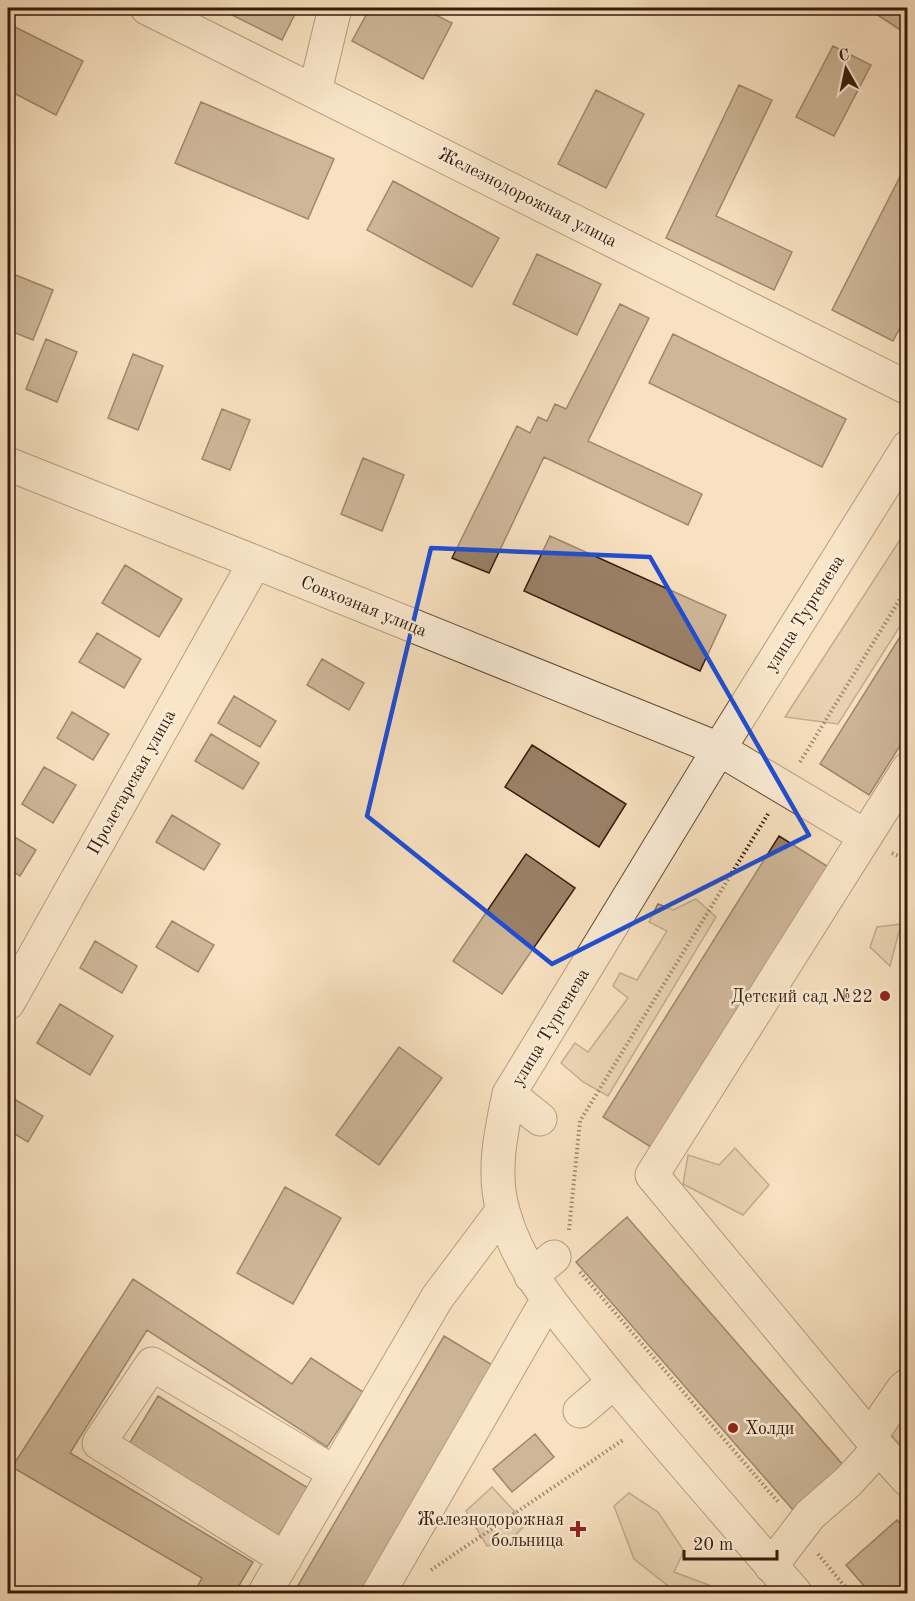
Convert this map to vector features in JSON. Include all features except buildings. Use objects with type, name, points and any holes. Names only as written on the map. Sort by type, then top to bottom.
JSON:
[{"type":"street","name":"Железнодорожная улица","points":[[147,8],[908,388]]},
{"type":"street","points":[[315,91],[335,8]]},
{"type":"street","name":"улица Тургенева","points":[[796,1593],[648,1431],[614,1382],[556,1267],[517,1248],[503,1210],[498,1178],[499,1143],[509,1094],[719,749],[908,447]]},
{"type":"street","name":"Совхозная улица","points":[[8,464],[719,749],[865,836]]},
{"type":"street","name":"Пролетарская улица","points":[[8,1003],[255,562]]},
{"type":"street","points":[[908,768],[652,1175],[874,1443],[908,1480]]},
{"type":"street","points":[[509,1094],[540,1119]]},
{"type":"street","points":[[264,1593],[436,1298],[503,1210]]},
{"type":"street","points":[[378,1593],[556,1267]]},
{"type":"street","points":[[285,1559],[99,1443],[152,1364],[334,1473]]},
{"type":"street","points":[[580,1411],[614,1382]]},
{"type":"street","points":[[771,1566],[810,1515],[848,1482],[874,1443],[903,1389],[908,1385]]},
{"type":"path","points":[[780,1505],[556,1267],[580,1121],[908,586]]},
{"type":"path","points":[[426,1573],[622,1439],[648,1431]]},
{"type":"highlighted area","points":[[431,548],[650,557],[809,835],[552,964],[367,816]]},
{"type":"shaded area","points":[[907,529],[907,615],[838,724],[785,717]]},
{"type":"shaded area","points":[[696,899],[716,917],[608,1096],[583,1082],[561,1063],[575,1043],[588,1052],[628,998],[613,986],[620,973],[637,980],[667,931],[649,922],[658,904],[673,910]]},
{"type":"shaded area","points":[[901,924],[890,966],[870,947],[877,927]]},
{"type":"shaded area","points":[[735,1148],[769,1185],[743,1215],[683,1184],[688,1155],[719,1165]]},
{"type":"shaded area","points":[[907,1410],[907,1453],[883,1425]]},
{"type":"shaded area","points":[[492,1487],[526,1524],[509,1542],[487,1546],[466,1511]]},
{"type":"shaded area","points":[[629,1493],[658,1512],[684,1551],[674,1572],[730,1593],[685,1593],[667,1585],[634,1559],[614,1506]]},
{"type":"place","name":"Детский сад №22","points":[[885,996]]},
{"type":"place","name":"Холди","points":[[733,1428]]},
{"type":"place","name":"Железнодорожная больница","points":[[578,1529]]}]
